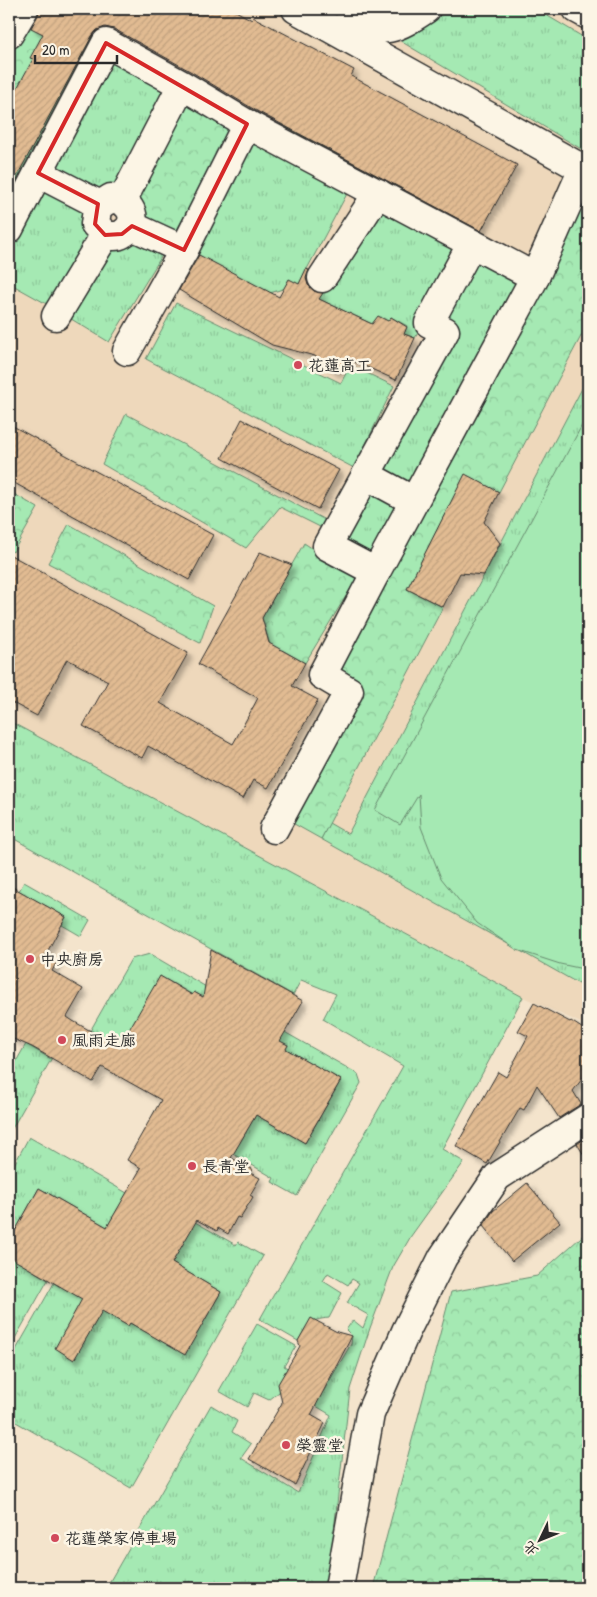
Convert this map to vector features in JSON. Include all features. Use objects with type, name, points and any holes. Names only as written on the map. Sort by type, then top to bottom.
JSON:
[{"type":"street","points":[[9,34],[24,9]]},
{"type":"street","points":[[296,9],[369,28],[389,29],[404,24],[426,9]]},
{"type":"street","points":[[578,9],[588,15]]},
{"type":"street","points":[[274,829],[349,691],[322,675],[535,278],[586,169],[342,21]]},
{"type":"street","points":[[9,226],[106,43],[247,124],[535,278]]},
{"type":"street","points":[[38,173],[111,203],[128,204],[132,212],[132,226],[122,234],[115,236],[105,235],[95,224],[97,209],[111,203],[182,85]]},
{"type":"street","points":[[127,351],[184,250],[247,124]]},
{"type":"street","points":[[322,278],[378,193]]},
{"type":"street","points":[[132,226],[184,250]]},
{"type":"street","points":[[56,316],[105,235]]},
{"type":"street","points":[[376,572],[326,546],[446,332],[429,323],[471,245]]},
{"type":"street","points":[[366,475],[414,501]]},
{"type":"street","points":[[339,1588],[370,1414],[406,1331],[443,1257],[497,1177],[588,1118]]},
{"type":"highlighted area","points":[[106,43],[247,124],[184,250],[132,226],[122,234],[105,235],[95,224],[98,204],[38,173]]},
{"type":"shaded area","name":"花蓮高工","points":[[9,9],[588,9],[588,1026],[523,997],[9,721]]},
{"type":"green space","points":[[9,9],[44,9],[106,43],[9,229]]},
{"type":"green space","points":[[348,9],[413,9],[387,20]]},
{"type":"green space","points":[[433,9],[536,9],[588,40],[588,153],[397,39]]},
{"type":"green space","points":[[105,54],[174,91],[121,194],[110,193],[45,173]]},
{"type":"green space","points":[[182,95],[233,126],[173,237],[137,222],[128,201]]},
{"type":"green space","points":[[281,124],[493,238],[487,247],[277,131]]},
{"type":"green space","points":[[249,135],[349,190],[299,284],[270,293],[194,253]]},
{"type":"green space","points":[[41,181],[92,208],[99,234],[54,308],[9,283],[9,236]]},
{"type":"green space","points":[[582,198],[588,201],[588,323],[499,492],[465,475],[407,589],[443,607],[321,839],[287,820],[360,688],[330,670]]},
{"type":"green space","points":[[377,202],[464,250],[415,338],[404,334],[407,326],[391,317],[388,321],[372,324],[319,299]]},
{"type":"green space","points":[[133,232],[166,249],[109,342],[63,314],[107,241]]},
{"type":"green space","points":[[471,255],[525,285],[412,491],[374,470],[435,321]]},
{"type":"green space","points":[[176,303],[341,383],[350,365],[394,386],[354,468],[146,359]]},
{"type":"green space","points":[[588,377],[588,989],[321,839],[329,823],[348,834]]},
{"type":"green space","points":[[126,414],[325,520],[322,528],[280,507],[246,548],[102,464]]},
{"type":"green space","points":[[588,414],[588,970],[560,964],[517,950],[477,923],[441,878],[421,827],[419,794],[400,825],[375,810]]},
{"type":"green space","points":[[372,489],[406,508],[371,553],[345,539]]},
{"type":"green space","points":[[9,491],[38,508],[13,552],[9,549]]},
{"type":"green space","points":[[69,524],[213,606],[200,643],[48,563]]},
{"type":"green space","points":[[304,543],[357,578],[305,663],[282,650],[275,662],[262,618]]},
{"type":"green space","points":[[9,721],[523,997],[442,1149],[464,1162],[411,1236],[393,1267],[370,1328],[350,1389],[331,1557],[325,1588],[106,1588],[211,1405],[237,1421],[232,1432],[251,1444],[241,1458],[298,1493],[331,1415],[301,1397],[323,1392],[351,1344],[352,1336],[346,1330],[353,1320],[363,1328],[368,1315],[347,1303],[359,1283],[352,1279],[348,1285],[328,1273],[323,1281],[342,1293],[329,1318],[317,1320],[309,1324],[298,1341],[260,1319],[403,1066],[323,1019],[336,994],[301,980],[293,995],[9,836]]},
{"type":"green space","points":[[24,882],[90,920],[81,936],[62,925],[66,917],[19,891]]},
{"type":"green space","points":[[150,954],[213,991],[208,1000],[194,992],[193,995],[160,976],[186,1088],[114,1044],[95,1034],[89,1033],[131,959]]},
{"type":"green space","points":[[218,994],[358,1074],[361,1083],[297,1196],[272,1182],[274,1178],[233,1154],[256,1115],[305,1143],[341,1080],[286,1049]]},
{"type":"green space","points":[[26,1044],[51,1059],[53,1056],[9,1134],[9,1074]]},
{"type":"green space","points":[[29,1137],[127,1193],[107,1227],[39,1188],[9,1242],[9,1174]]},
{"type":"green space","points":[[195,1222],[236,1245],[238,1242],[263,1256],[131,1488],[9,1418],[9,1362],[54,1283],[60,1287],[62,1284],[128,1326],[130,1323],[185,1354],[221,1292],[172,1263]]},
{"type":"green space","points":[[588,1231],[588,1588],[373,1588],[451,1292],[537,1276]]},
{"type":"green space","points":[[9,1253],[36,1269],[35,1272],[48,1280],[9,1349]]},
{"type":"green space","points":[[257,1324],[296,1346],[284,1366],[299,1375],[285,1392],[279,1392],[269,1400],[254,1393],[247,1407],[219,1391]]},
{"type":"building","points":[[40,9],[232,9],[252,20],[253,17],[354,70],[351,76],[517,165],[481,231],[255,110],[114,29],[105,27],[97,30],[92,36],[9,191],[9,103],[33,59],[30,58],[43,34],[31,28]]},
{"type":"building","points":[[199,255],[279,297],[289,279],[299,284],[306,269],[309,270],[306,278],[308,285],[314,291],[323,293],[319,299],[372,324],[378,316],[388,321],[391,317],[407,327],[404,334],[415,338],[396,380],[349,359],[336,373],[315,356],[272,345],[179,290]]},
{"type":"building","points":[[242,419],[339,470],[318,509],[222,458]]},
{"type":"building","points":[[9,424],[213,535],[189,580],[9,480]]},
{"type":"building","points":[[465,474],[499,492],[484,522],[500,543],[484,575],[460,573],[443,607],[407,589]]},
{"type":"building","points":[[260,552],[292,565],[262,618],[269,643],[305,663],[292,686],[318,700],[268,788],[253,780],[243,799],[148,746],[142,758],[83,726],[108,681],[67,659],[37,716],[9,701],[9,554],[188,653],[160,703],[233,744],[258,698],[198,664]]},
{"type":"building","name":"長青堂","points":[[9,885],[66,917],[45,956],[57,962],[52,971],[83,989],[67,1017],[73,1021],[119,1047],[160,976],[192,995],[194,992],[203,997],[211,950],[303,1001],[280,1041],[288,1045],[286,1049],[341,1080],[305,1143],[256,1115],[231,1158],[252,1169],[250,1173],[260,1178],[250,1195],[253,1197],[240,1218],[237,1217],[228,1234],[218,1228],[217,1231],[197,1220],[172,1263],[221,1292],[185,1355],[130,1323],[128,1326],[102,1311],[74,1360],[55,1348],[82,1299],[9,1257],[9,1242],[39,1188],[107,1227],[141,1168],[127,1160],[161,1100],[102,1067],[93,1082],[32,1047],[9,1037]]},
{"type":"building","points":[[534,1003],[571,1021],[588,1032],[588,1071],[573,1091],[581,1104],[559,1118],[537,1085],[524,1110],[520,1108],[487,1164],[456,1146],[498,1072],[506,1077],[528,1036],[518,1031]]},
{"type":"building","points":[[588,1136],[588,1161],[577,1144]]},
{"type":"building","points":[[527,1183],[560,1222],[512,1261],[483,1226],[493,1211]]},
{"type":"building","points":[[311,1318],[337,1332],[352,1336],[311,1415],[325,1423],[295,1485],[249,1459],[282,1403],[278,1384],[300,1346],[298,1341]]},
{"type":"place","name":"花蓮高工","points":[[298,365]]},
{"type":"place","name":"中央廚房","points":[[30,959]]},
{"type":"place","name":"風雨走廊","points":[[62,1040]]},
{"type":"place","name":"長青堂","points":[[192,1166]]},
{"type":"place","name":"榮靈堂","points":[[286,1445]]},
{"type":"place","name":"花蓮榮家停車場","points":[[55,1538]]}]
